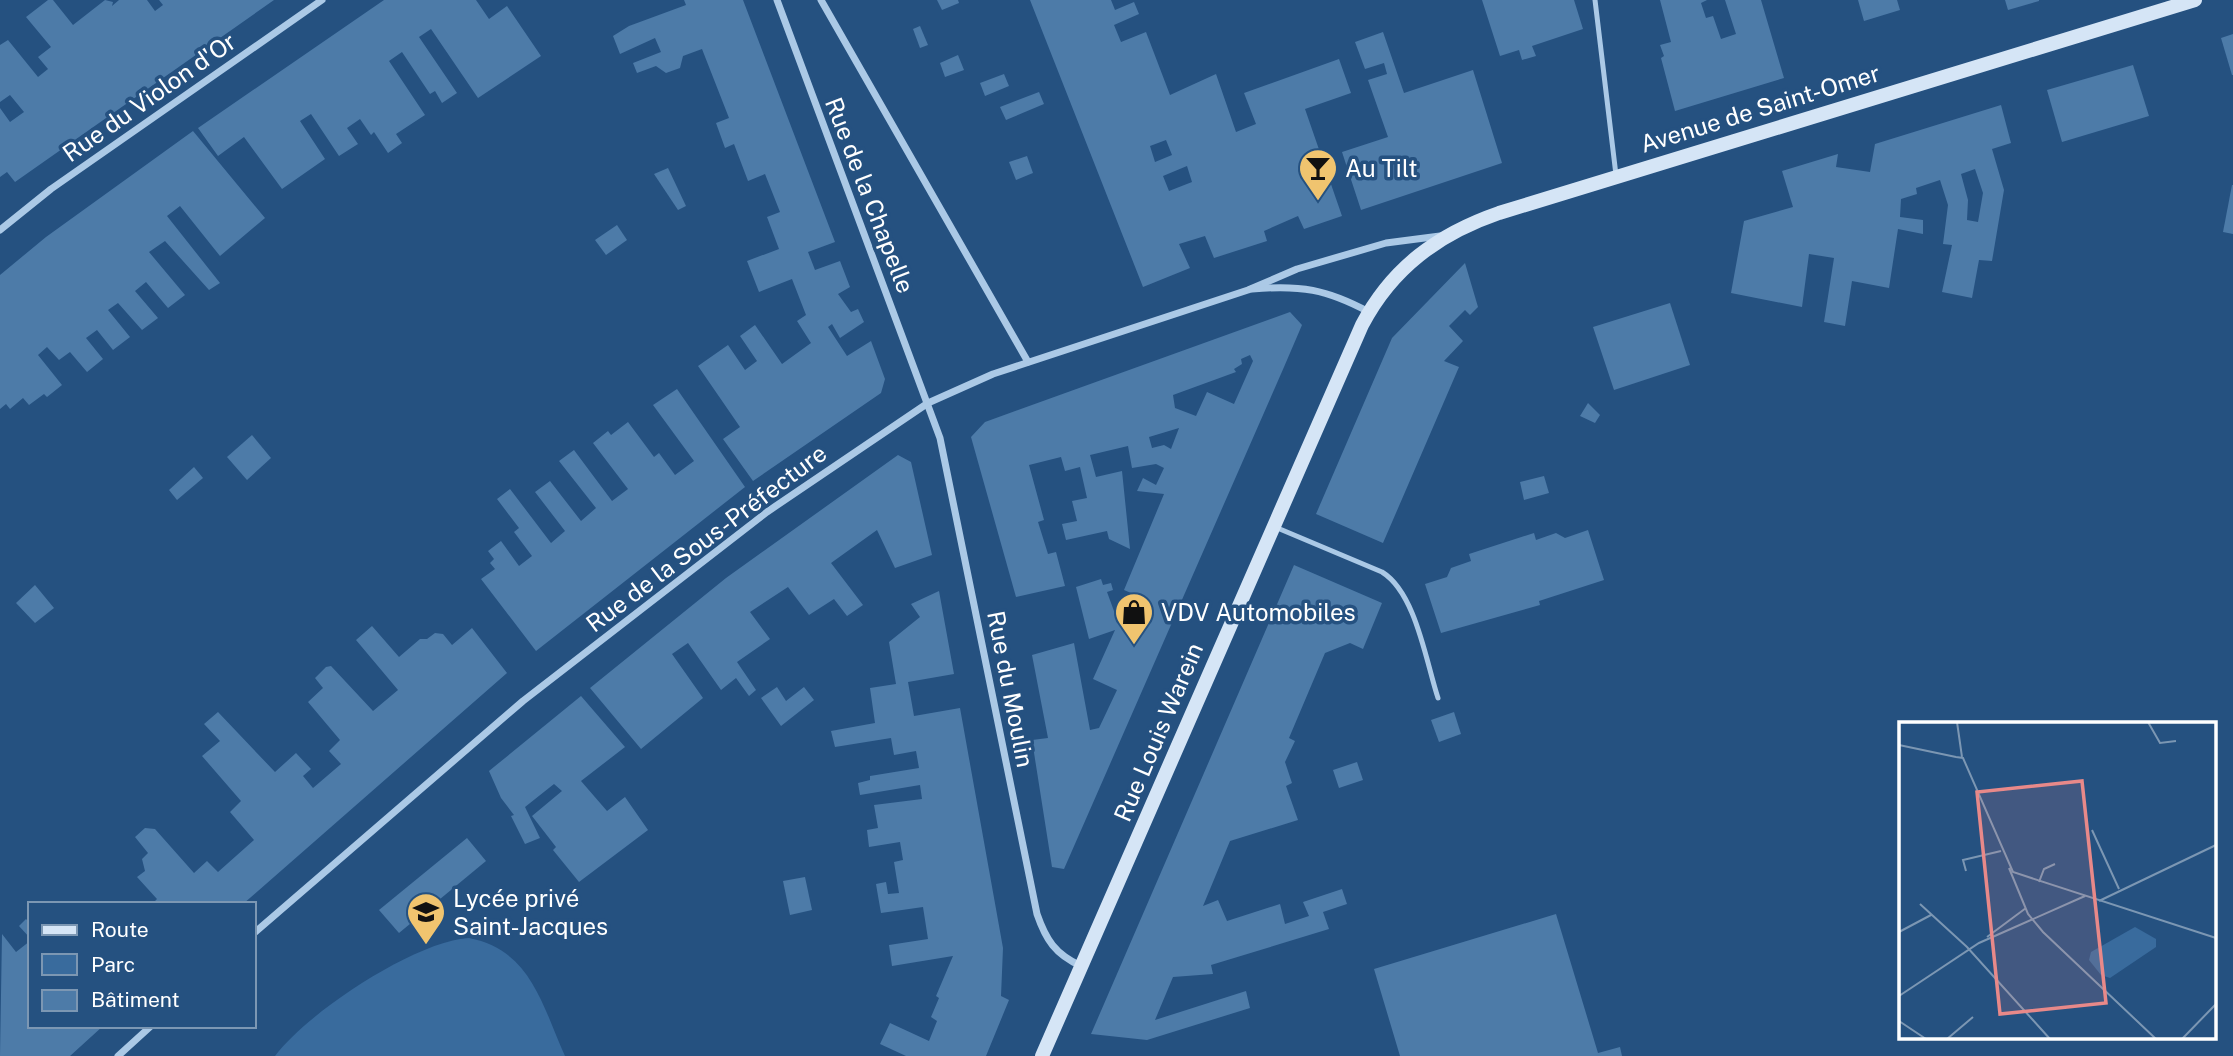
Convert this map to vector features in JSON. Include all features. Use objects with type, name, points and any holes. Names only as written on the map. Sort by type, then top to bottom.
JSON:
[{"type":"main road","name":"Avenue de Saint-Omer","points":[[1369,312],[1394,276],[1445,236],[1477,220],[1616,175],[2195,0]]},
{"type":"main road","name":"Rue Louis Warein","points":[[1042,1056],[1272,526],[1369,312]]},
{"type":"street","name":"Rue du Violon d'Or","points":[[0,230],[51,189],[322,0]]},
{"type":"street","name":"Rue de la Chapelle","points":[[777,0],[928,403]]},
{"type":"street","name":"Rue de la Chapelle","points":[[821,0],[1028,362]]},
{"type":"street","name":"Rue de la Sous-Préfecture","points":[[256,931],[523,701],[767,512],[928,403],[970,383],[1248,290],[1297,269],[1372,247],[1445,236]]},
{"type":"street","name":"Rue de la Sous-Préfecture","points":[[1248,290],[1292,287],[1318,289],[1369,312]]},
{"type":"street","name":"Rue du Moulin","points":[[928,403],[940,438],[1037,914],[1051,947],[1065,959],[1081,966]]},
{"type":"street","points":[[118,1056],[148,1028]]},
{"type":"lane","points":[[1595,0],[1616,175]]},
{"type":"lane","points":[[1272,526],[1382,572],[1396,582],[1409,606],[1438,698]]},
{"type":"green space","points":[[469,938],[490,944],[521,967],[541,999],[565,1056],[275,1056],[311,1020],[364,982],[420,952],[446,942]]},
{"type":"building","points":[[48,0],[53,0],[73,25],[105,0],[113,2],[112,6],[119,0],[147,0],[155,11],[163,5],[159,0],[274,0],[15,182],[7,172],[0,177],[0,108],[10,122],[24,112],[10,95],[0,102],[0,45],[8,40],[38,77],[48,69],[38,57],[51,47],[26,17]]},
{"type":"building","points":[[384,0],[476,0],[489,19],[507,6],[541,56],[478,98],[431,29],[419,37],[457,93],[442,103],[435,91],[430,94],[402,52],[389,61],[425,115],[396,134],[402,143],[388,153],[374,132],[371,135],[360,119],[347,128],[358,144],[339,156],[311,114],[300,121],[325,159],[282,189],[244,137],[218,156],[198,128]]},
{"type":"building","points":[[684,0],[743,0],[835,242],[808,252],[815,270],[840,261],[850,287],[838,294],[851,312],[858,309],[864,322],[840,338],[832,324],[828,327],[847,356],[871,341],[885,379],[881,393],[753,481],[723,439],[740,427],[698,366],[728,345],[745,370],[757,361],[740,336],[755,325],[782,364],[811,343],[797,321],[806,315],[792,279],[759,292],[747,261],[779,249],[767,217],[780,212],[765,174],[748,181],[734,144],[725,148],[716,123],[729,118],[702,49],[683,56],[680,68],[666,73],[656,66],[637,73],[633,63],[661,52],[655,38],[620,54],[613,36],[629,26],[686,5]]},
{"type":"building","points":[[937,0],[958,0],[959,3],[942,10]]},
{"type":"building","points":[[1030,0],[1111,0],[1115,10],[1134,2],[1139,14],[1114,25],[1121,42],[1146,32],[1170,95],[1216,74],[1236,132],[1256,124],[1244,93],[1339,59],[1351,93],[1305,109],[1342,216],[1304,229],[1298,216],[1264,231],[1267,241],[1214,258],[1205,236],[1179,244],[1190,268],[1143,287]],"holes":[[[1166,140],[1172,155],[1155,162],[1150,146]],[[1187,166],[1192,182],[1169,191],[1163,176]]]},
{"type":"building","points":[[1482,0],[1574,0],[1583,29],[1532,46],[1536,56],[1522,60],[1519,50],[1500,56]]},
{"type":"building","points":[[1660,0],[1707,0],[1701,3],[1706,18],[1713,16],[1721,39],[1736,34],[1725,0],[1761,0],[1784,78],[1675,111],[1661,58],[1664,56],[1660,45],[1671,42]]},
{"type":"building","points":[[1858,0],[1897,0],[1900,10],[1864,21]]},
{"type":"building","points":[[2005,0],[2039,0],[2039,1],[2008,10]]},
{"type":"building","points":[[920,26],[928,45],[920,48],[913,29]]},
{"type":"building","points":[[1383,32],[1404,93],[1473,70],[1502,163],[1361,210],[1342,152],[1388,137],[1368,80],[1387,74],[1384,63],[1365,69],[1355,42]]},
{"type":"building","points":[[2233,34],[2233,75],[2232,75],[2221,38]]},
{"type":"building","points":[[958,55],[964,70],[945,77],[940,63]]},
{"type":"building","points":[[2133,65],[2149,116],[2062,142],[2047,90]]},
{"type":"building","points":[[1004,74],[1009,86],[985,96],[980,83]]},
{"type":"building","points":[[1039,92],[1044,104],[1006,120],[1000,107]]},
{"type":"building","points":[[2001,105],[2011,143],[1992,149],[2004,190],[1992,261],[1979,260],[1972,298],[1942,292],[1952,245],[1943,244],[1948,205],[1940,180],[1916,188],[1917,194],[1901,199],[1900,217],[1923,220],[1923,234],[1898,229],[1889,288],[1852,281],[1845,326],[1824,322],[1834,258],[1809,254],[1802,307],[1731,293],[1744,221],[1793,207],[1782,171],[1838,154],[1836,167],[1870,172],[1875,144]],"holes":[[[1975,169],[1983,193],[1978,222],[1967,220],[1968,200],[1961,174]]]},
{"type":"building","points":[[193,131],[265,218],[220,256],[180,206],[167,216],[220,283],[209,290],[165,241],[149,252],[185,295],[168,308],[146,282],[135,291],[158,318],[142,330],[118,303],[108,310],[130,337],[113,350],[97,330],[86,338],[103,359],[87,372],[70,352],[59,360],[47,347],[38,355],[62,385],[47,397],[44,394],[29,405],[23,398],[10,409],[6,404],[0,409],[0,275],[46,237]]},
{"type":"building","points":[[1027,156],[1033,173],[1016,180],[1009,162]]},
{"type":"building","points":[[668,168],[686,206],[678,210],[654,174]]},
{"type":"building","points":[[2233,185],[2233,234],[2223,232]]},
{"type":"building","points":[[617,225],[627,240],[606,255],[595,240]]},
{"type":"building","points":[[1465,263],[1478,307],[1470,315],[1465,310],[1449,326],[1463,341],[1444,361],[1459,367],[1383,543],[1316,514],[1392,338]]},
{"type":"building","points":[[1670,303],[1690,365],[1614,390],[1593,327]]},
{"type":"building","points":[[1290,312],[1302,325],[1064,869],[1052,867],[1032,740],[1048,738],[1032,655],[1074,643],[1090,730],[1099,728],[1117,690],[1093,679],[1115,630],[1089,639],[1076,587],[1101,579],[1103,585],[1111,583],[1113,590],[1107,592],[1118,622],[1131,593],[1124,590],[1164,494],[1137,491],[1143,478],[1156,485],[1164,468],[1156,464],[1132,468],[1128,446],[1090,455],[1096,477],[1122,471],[1130,549],[1109,539],[1107,531],[1066,540],[1062,524],[1077,521],[1072,501],[1087,498],[1080,467],[1065,471],[1061,457],[1029,465],[1044,520],[1038,522],[1048,554],[1056,552],[1065,586],[1016,597],[971,437],[985,422]],"holes":[[[1250,355],[1253,361],[1234,404],[1207,392],[1196,416],[1175,408],[1173,395],[1236,372],[1234,369],[1242,364],[1241,359]],[[1179,428],[1171,449],[1164,445],[1152,448],[1149,437]]]},
{"type":"building","points":[[677,389],[745,487],[536,651],[481,579],[495,569],[490,563],[494,559],[488,551],[501,541],[519,566],[532,556],[514,532],[519,528],[497,499],[510,489],[551,543],[565,531],[535,492],[550,481],[581,521],[596,508],[559,461],[574,450],[612,501],[628,489],[593,443],[608,431],[611,435],[628,422],[654,457],[659,453],[675,475],[694,461],[653,405]]},
{"type":"building","points":[[1588,403],[1600,415],[1595,423],[1580,416]]},
{"type":"building","points":[[252,435],[271,458],[247,480],[227,457]]},
{"type":"building","points":[[898,455],[911,462],[932,555],[895,568],[877,530],[831,563],[863,605],[847,616],[834,599],[809,615],[788,587],[750,612],[770,639],[737,662],[756,690],[749,696],[736,678],[721,690],[688,643],[672,654],[703,698],[641,749],[590,688],[726,578]]},
{"type":"building","points":[[194,467],[203,478],[177,500],[169,490]]},
{"type":"building","points":[[1544,476],[1549,493],[1524,500],[1520,482]]},
{"type":"building","points":[[1588,530],[1604,580],[1539,601],[1540,605],[1441,633],[1425,584],[1447,577],[1451,568],[1471,561],[1469,554],[1534,533],[1536,540],[1556,533],[1565,538]]},
{"type":"building","points":[[1294,565],[1382,603],[1363,649],[1350,643],[1325,653],[1289,738],[1295,741],[1285,762],[1292,783],[1286,786],[1298,820],[1230,841],[1203,906],[1218,900],[1227,921],[1280,904],[1285,924],[1309,916],[1303,902],[1342,889],[1347,904],[1323,912],[1329,929],[1211,965],[1213,974],[1173,977],[1155,1020],[1246,991],[1250,1008],[1147,1040],[1091,1034]]},
{"type":"building","points":[[35,585],[54,608],[35,623],[16,603]]},
{"type":"building","points":[[939,591],[954,674],[908,682],[914,716],[960,708],[1003,948],[1001,996],[1009,1000],[986,1056],[906,1056],[880,1044],[890,1023],[929,1041],[937,1021],[931,1017],[939,998],[936,996],[953,956],[892,966],[889,945],[928,939],[923,907],[881,913],[876,884],[886,882],[888,894],[899,893],[894,862],[903,860],[900,842],[869,847],[867,830],[878,828],[874,805],[922,799],[920,785],[860,795],[858,783],[870,780],[870,776],[919,768],[916,751],[894,755],[891,738],[835,747],[831,731],[875,723],[870,688],[896,684],[889,642],[920,617],[911,604]]},
{"type":"building","points":[[372,626],[399,657],[420,639],[427,639],[435,633],[443,634],[452,645],[472,628],[507,673],[245,902],[154,902],[157,899],[137,877],[145,871],[142,859],[148,853],[135,837],[145,828],[155,829],[194,873],[207,861],[218,872],[254,840],[230,812],[241,801],[202,756],[220,741],[204,724],[218,712],[275,772],[296,753],[311,769],[303,776],[313,788],[341,764],[329,751],[340,740],[308,702],[323,688],[315,678],[326,667],[331,666],[373,711],[398,690],[356,640]]},
{"type":"building","points":[[777,687],[786,701],[804,687],[814,700],[781,726],[761,698]]},
{"type":"building","points":[[581,696],[625,747],[581,781],[607,811],[625,797],[648,830],[579,882],[553,850],[556,847],[532,816],[562,791],[554,784],[525,807],[540,838],[525,844],[511,816],[514,815],[501,798],[489,771]]},
{"type":"building","points":[[1454,712],[1461,734],[1439,742],[1431,720]]},
{"type":"building","points":[[1357,762],[1363,780],[1339,788],[1333,770]]},
{"type":"building","points":[[467,838],[486,861],[399,933],[379,910]]},
{"type":"building","points":[[805,877],[812,910],[790,915],[783,881]]},
{"type":"building","points":[[1556,914],[1598,1053],[1620,1047],[1622,1056],[1400,1056],[1374,969]]},
{"type":"building","points":[[26,919],[28,921],[28,936],[19,926]]},
{"type":"building","points":[[2,934],[16,952],[28,943],[28,1028],[101,1028],[70,1056],[0,1056]]},
{"type":"place","name":"Au Tilt","points":[[1318,202]]},
{"type":"place","name":"VDV Automobiles","points":[[1134,646]]},
{"type":"place","name":"Lycée privé Saint-Jacques","points":[[426,946]]}]
